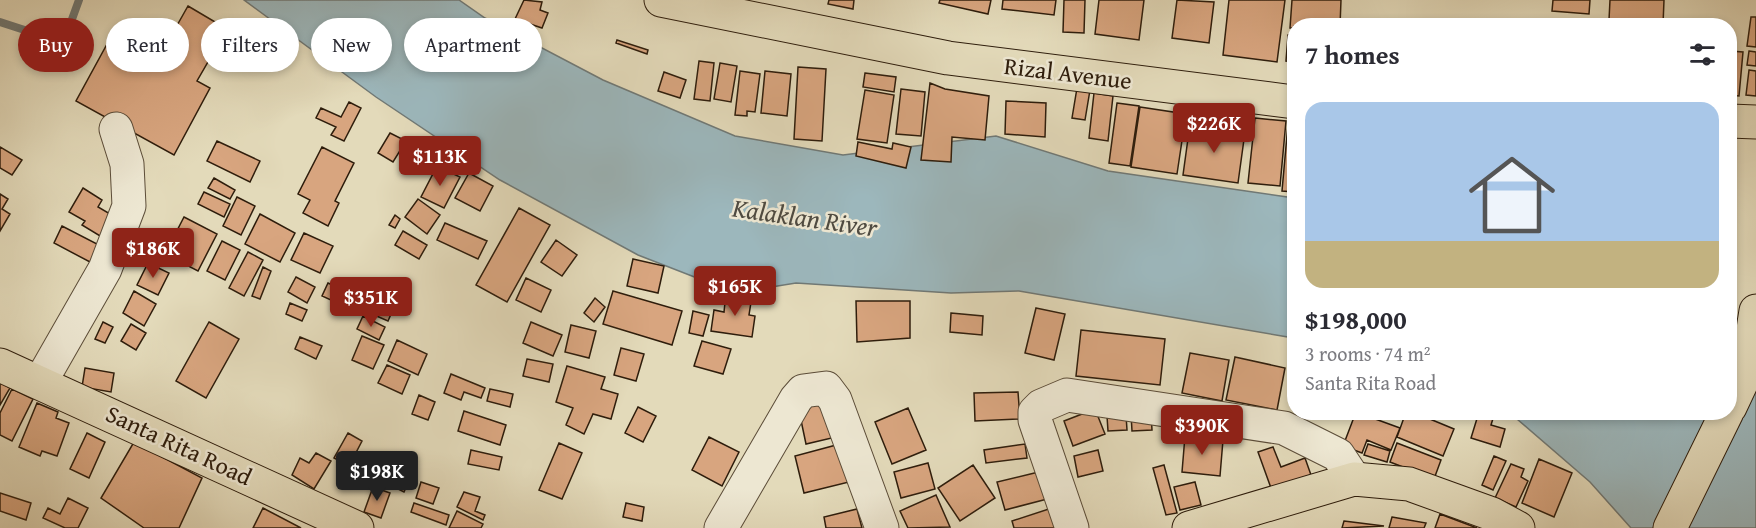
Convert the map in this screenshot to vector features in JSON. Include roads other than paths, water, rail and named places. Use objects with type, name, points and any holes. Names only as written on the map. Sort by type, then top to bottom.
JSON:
[{"type":"main road","name":"Rizal Avenue","points":[[661,0],[948,57],[1287,101]]},
{"type":"main road","points":[[1737,122],[1756,123]]},
{"type":"main road","points":[[1737,392],[1746,373],[1755,331]]},
{"type":"main road","name":"Santa Rita Road","points":[[0,365],[41,381],[357,528]]},
{"type":"main road","points":[[1671,528],[1723,420]]},
{"type":"main road","points":[[1189,528],[1354,479],[1409,484],[1492,514],[1518,528]]},
{"type":"street","points":[[41,381],[105,269],[129,206],[127,164],[116,129]]},
{"type":"street","points":[[721,528],[796,399],[803,392],[826,388],[835,400],[882,528]]},
{"type":"street","points":[[1072,528],[1035,420],[1035,412],[1041,405],[1067,395],[1284,428],[1338,455],[1354,479]]},
{"type":"water","name":"Kalaklan River","points":[[244,0],[459,0],[485,18],[404,18],[404,72],[542,72],[542,48],[603,80],[735,136],[843,155],[996,136],[1108,171],[1287,197],[1287,337],[1019,291],[951,293],[796,283],[759,289],[697,278],[638,255],[500,180],[342,72],[392,72],[392,18],[311,18],[311,49],[299,40],[299,18],[268,18]]},
{"type":"water","points":[[1756,390],[1756,528],[1631,528],[1590,482],[1518,420],[1737,420],[1737,406]]},
{"type":"waterway","points":[[0,22],[40,35],[67,33],[79,0]]}]
